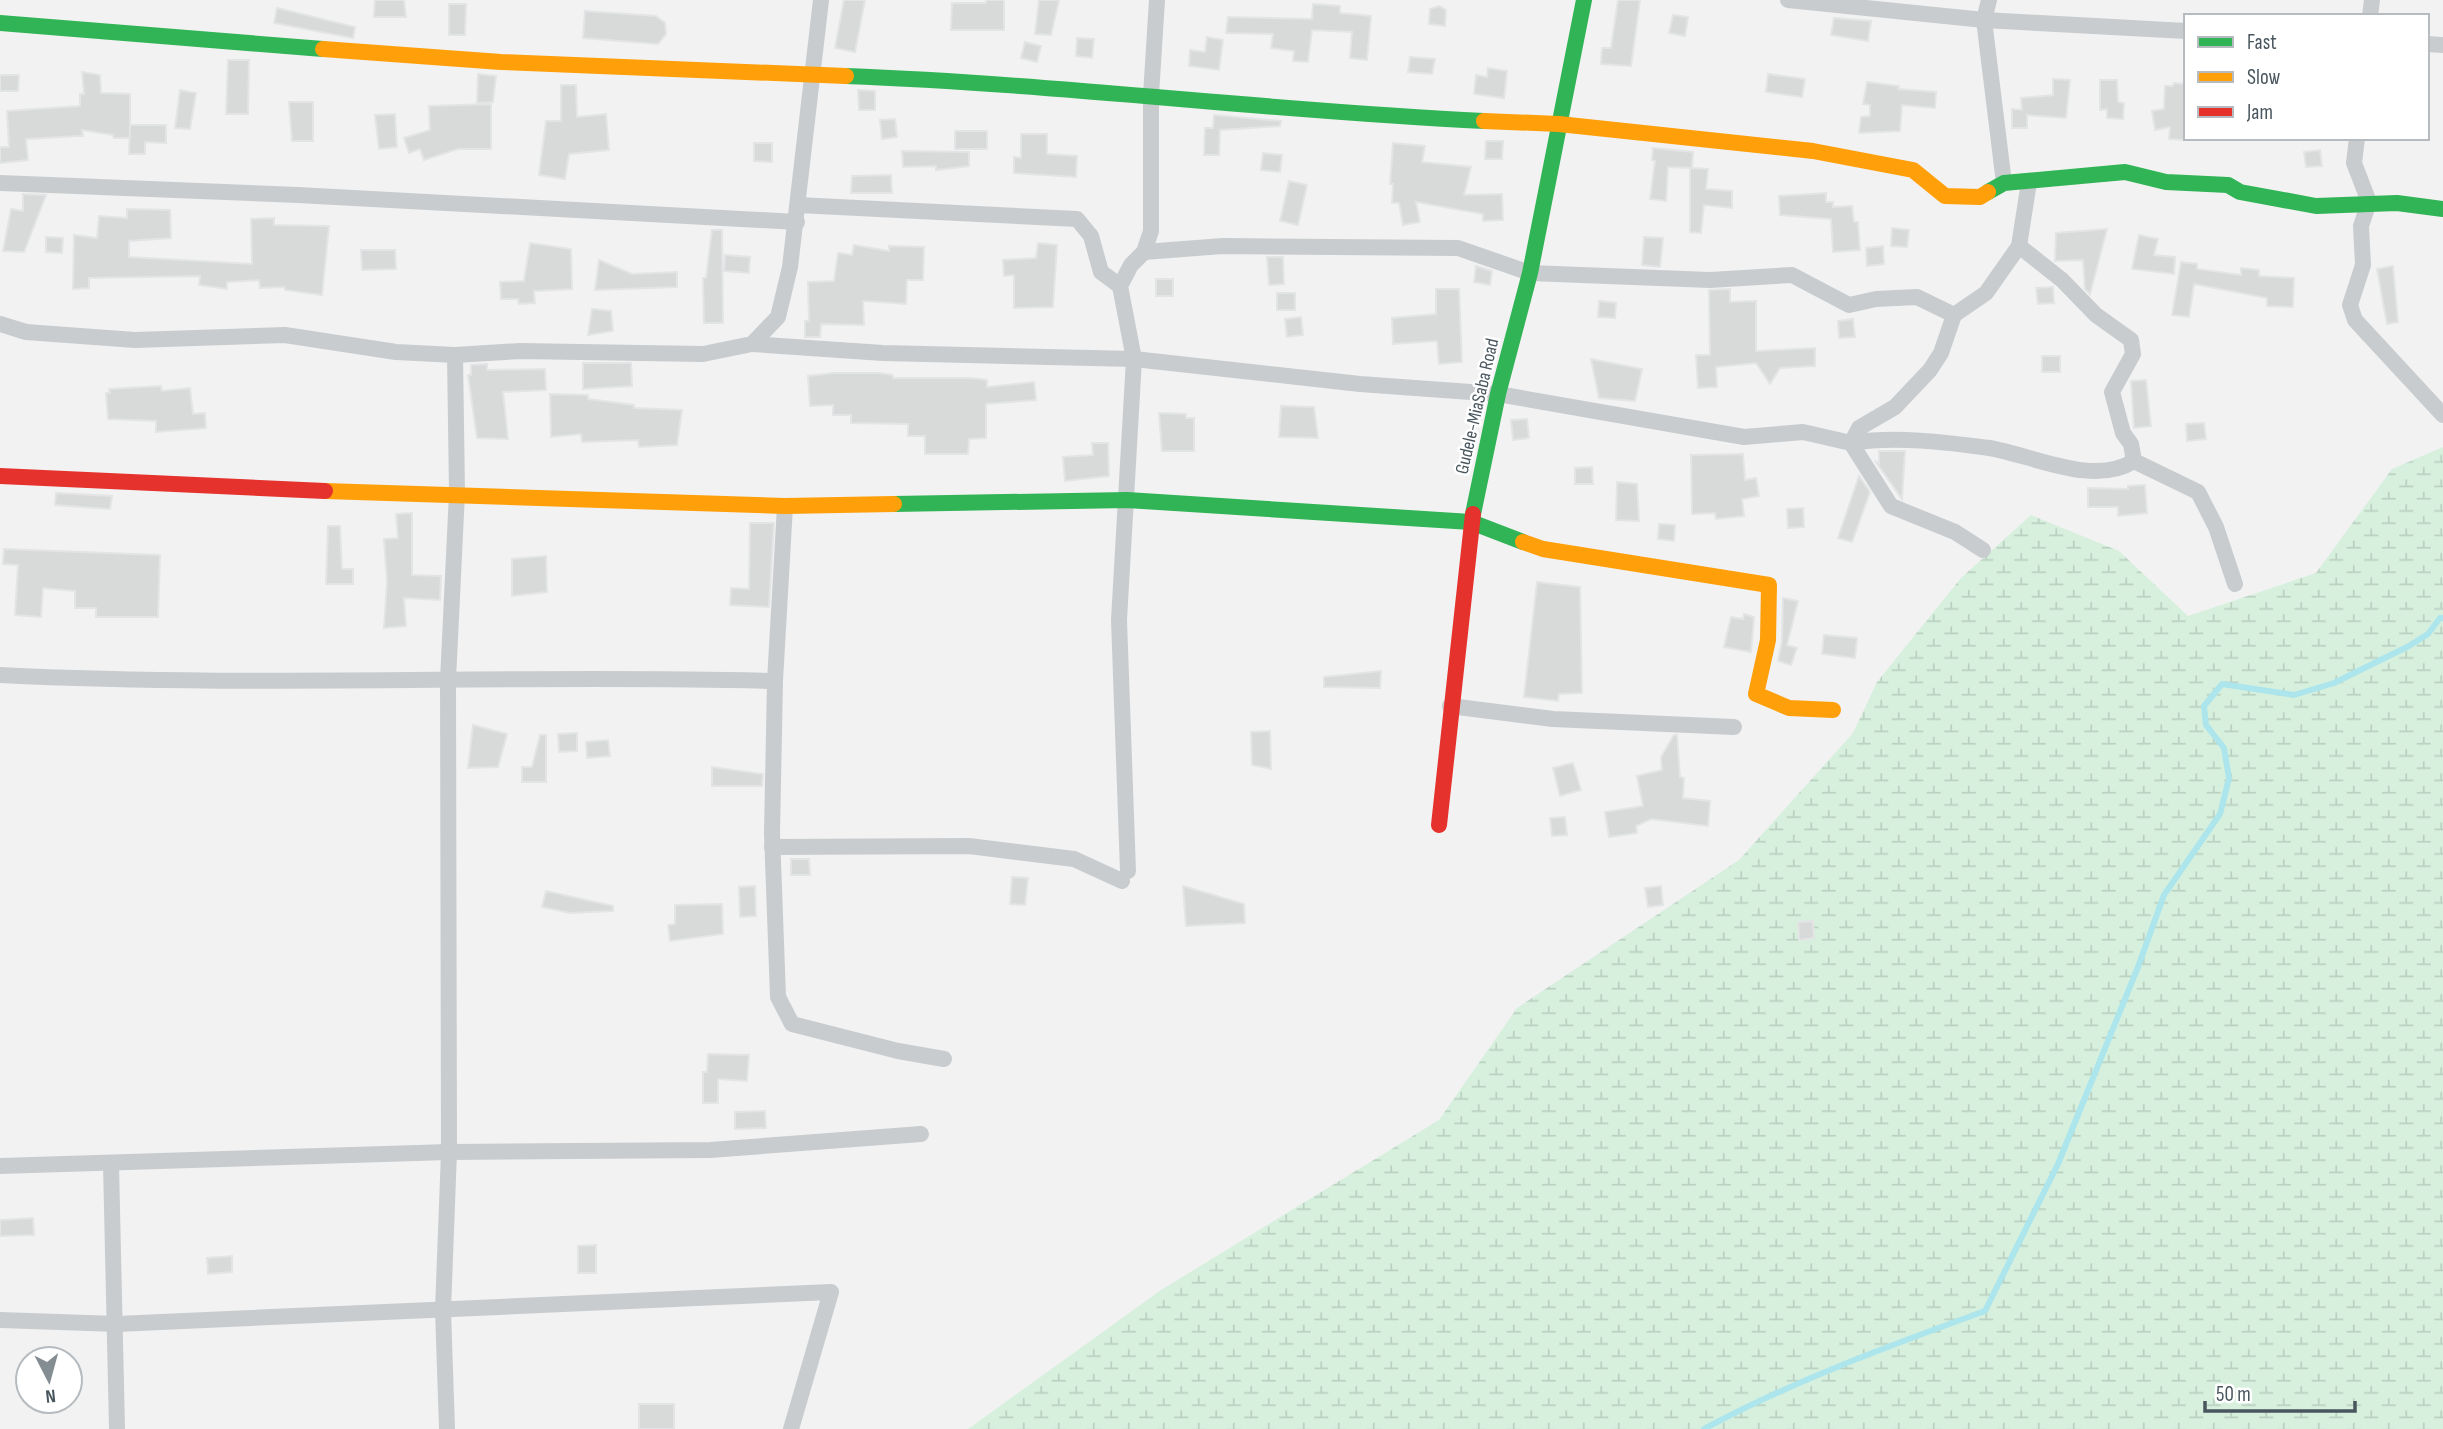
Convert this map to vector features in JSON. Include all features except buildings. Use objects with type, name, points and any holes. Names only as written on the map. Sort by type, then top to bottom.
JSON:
[{"type":"street","points":[[752,344],[778,317],[797,214],[821,0]]},
{"type":"street","points":[[772,847],[969,846],[1074,859],[1125,876],[1119,620],[1134,359],[1120,286],[1124,276],[1144,252],[1151,231],[1151,95],[1157,0]]},
{"type":"street","name":"Gudele-MiaSaba Road","points":[[1439,825],[1471,523],[1498,394],[1530,273],[1584,0]]},
{"type":"street","points":[[1788,0],[1984,20],[2184,31]]},
{"type":"street","points":[[1989,0],[1984,20],[2004,183]]},
{"type":"street","points":[[0,23],[218,43],[500,62],[977,81],[1384,116],[1559,124],[1813,151],[1913,170],[1945,196],[1980,197],[2004,183],[2125,172],[2166,182],[2228,185],[2240,192],[2316,206],[2397,202],[2443,209]]},
{"type":"street","points":[[2357,140],[2354,163],[2369,202],[2361,226],[2363,265],[2350,305],[2355,320],[2443,415]]},
{"type":"street","points":[[1851,443],[1858,428],[1895,407],[1930,370],[1941,353],[1954,315],[1986,293],[2019,246],[2029,182]]},
{"type":"street","points":[[0,183],[797,214],[1077,219],[1091,236],[1101,272],[1120,286]]},
{"type":"street","points":[[1144,252],[1223,246],[1458,248],[1530,273],[1710,280],[1792,275],[1849,306],[1876,299],[1917,297],[1954,315]]},
{"type":"street","points":[[2019,246],[2062,280],[2096,316],[2130,340],[2133,354],[2121,370],[2112,392],[2123,433],[2131,444],[2134,461]]},
{"type":"street","points":[[0,324],[26,332],[135,340],[285,335],[396,352],[455,355],[520,351],[703,354],[752,344],[883,353],[1134,359],[1360,384],[1498,394],[1744,437],[1803,432],[1851,443],[1873,439],[1988,448],[2082,470],[2122,469],[2134,461]]},
{"type":"street","points":[[447,1429],[443,1310],[449,1152],[448,680],[457,493],[455,355]]},
{"type":"street","points":[[1851,443],[1891,506],[1955,532],[1983,550]]},
{"type":"street","points":[[2134,461],[2198,492],[2216,527],[2235,584]]},
{"type":"street","points":[[0,476],[226,488],[457,493],[785,506],[1127,500],[1471,523],[1542,549],[1769,585],[1768,640],[1756,694],[1789,708],[1833,710]]},
{"type":"street","points":[[785,506],[775,681],[772,847],[778,997],[792,1024],[898,1051],[944,1059]]},
{"type":"street","points":[[0,675],[116,681],[622,677],[775,681]]},
{"type":"street","points":[[1450,706],[1553,719],[1734,727]]},
{"type":"street","points":[[0,1166],[449,1152],[710,1150],[921,1134]]},
{"type":"street","points":[[111,1164],[117,1324],[117,1429]]},
{"type":"street","points":[[0,1320],[117,1324],[831,1292],[791,1429]]},
{"type":"green space","points":[[2443,447],[2443,1429],[968,1429],[1161,1290],[1439,1120],[1517,1008],[1739,860],[1853,733],[1877,682],[1961,578],[2031,515],[2119,551],[2188,616],[2316,573],[2392,469]]},
{"type":"waterway","points":[[1704,1429],[1807,1380],[1985,1311],[2058,1164],[2138,967],[2164,895],[2220,814],[2229,778],[2224,748],[2206,725],[2204,706],[2222,684],[2294,695],[2334,683],[2409,646],[2428,634],[2440,618],[2443,618]]},
{"type":"traffic: fast","points":[[1473,514],[1498,394],[1530,273],[1584,0]]},
{"type":"traffic: fast","points":[[0,23],[323,49]]},
{"type":"traffic: fast","points":[[846,76],[1006,85],[1484,121]]},
{"type":"traffic: fast","points":[[1988,192],[2004,183],[2125,172],[2166,182],[2228,185],[2240,192],[2316,206],[2397,203],[2443,209]]},
{"type":"traffic: fast","points":[[894,504],[1127,500],[1471,522],[1523,542]]},
{"type":"traffic: slow","points":[[323,49],[501,62],[846,76]]},
{"type":"traffic: slow","points":[[1484,121],[1559,124],[1813,151],[1913,170],[1945,196],[1980,197],[1988,192]]},
{"type":"traffic: slow","points":[[325,491],[785,506],[894,504]]},
{"type":"traffic: slow","points":[[1523,542],[1543,549],[1769,585],[1768,640],[1756,694],[1789,708],[1833,710]]},
{"type":"traffic: jam","points":[[0,476],[325,491]]},
{"type":"traffic: jam","points":[[1439,825],[1473,514]]}]
